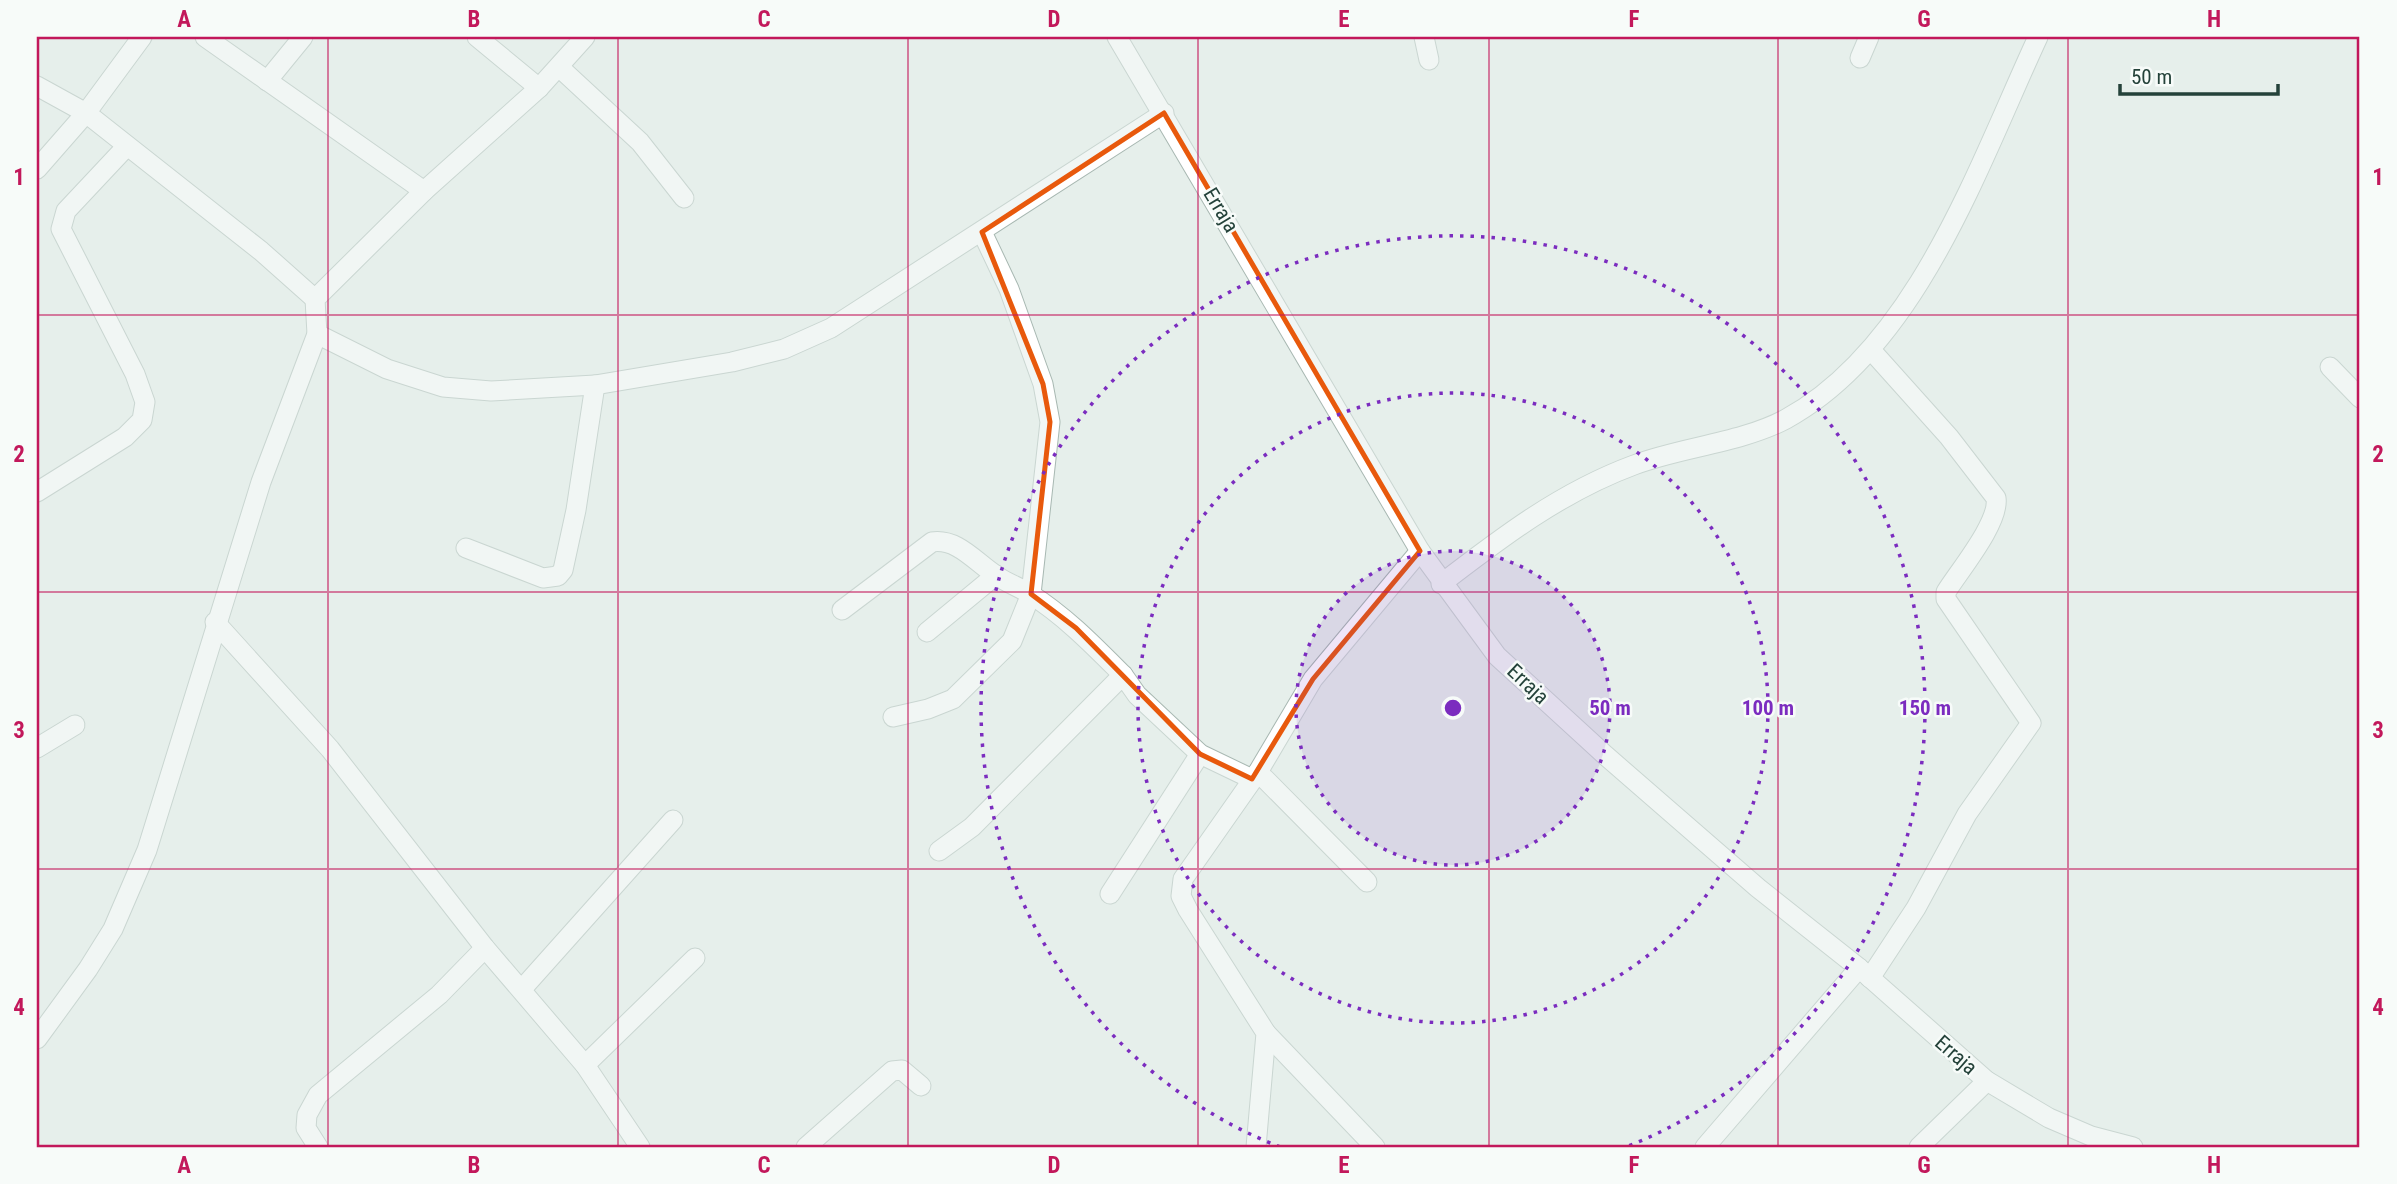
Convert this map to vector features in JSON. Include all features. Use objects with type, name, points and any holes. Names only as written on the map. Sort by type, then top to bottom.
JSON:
[{"type":"street","points":[[37,169],[86,113],[142,37]]},
{"type":"street","points":[[205,37],[425,191]]},
{"type":"street","points":[[267,80],[303,37]]},
{"type":"street","points":[[477,37],[539,88]]},
{"type":"street","points":[[37,1039],[88,969],[113,929],[161,808],[215,622],[261,482],[317,334],[316,299],[425,191],[539,88],[585,37]]},
{"type":"street","name":"Erraja","points":[[1117,37],[1420,551],[1441,584],[1497,656],[1605,755],[1758,888],[1864,973],[1987,1081],[2049,1118],[2091,1136],[2133,1147]]},
{"type":"street","points":[[1424,37],[1429,60]]},
{"type":"street","points":[[1860,58],[1869,37]]},
{"type":"street","points":[[1441,584],[1518,524],[1585,485],[1636,464],[1785,419],[1834,384],[1871,350],[1922,280],[2038,37]]},
{"type":"street","points":[[559,67],[640,142],[684,198]]},
{"type":"street","points":[[37,86],[86,113],[261,251],[316,299]]},
{"type":"street","points":[[317,334],[387,369],[443,387],[491,391],[595,385],[732,362],[784,349],[831,328],[1164,113]]},
{"type":"street","points":[[37,492],[125,437],[142,419],[145,402],[135,374],[61,229],[66,211],[127,146]]},
{"type":"street","points":[[893,717],[928,709],[953,699],[1012,641],[1031,594],[1050,422],[1043,384],[1009,289],[982,232]]},
{"type":"street","points":[[1704,1147],[1864,973],[1916,908],[1967,814],[2031,723],[1947,599],[1946,592],[1988,527],[1997,505],[1996,498],[1949,437],[1871,350]]},
{"type":"street","points":[[2330,366],[2360,398]]},
{"type":"street","points":[[466,548],[543,578],[558,576],[562,570],[576,510],[595,385]]},
{"type":"street","points":[[842,610],[932,542],[941,541],[956,545],[996,575],[1031,594],[1076,628],[1123,675],[1137,695],[1200,754],[1255,776],[1367,882]]},
{"type":"street","points":[[1375,1147],[1266,1033],[1219,962],[1181,896],[1187,872],[1255,776],[1312,679],[1420,551]]},
{"type":"street","points":[[927,632],[996,575]]},
{"type":"street","points":[[215,622],[330,749],[485,948],[585,1065],[639,1147]]},
{"type":"street","points":[[939,851],[972,827],[1123,675]]},
{"type":"street","points":[[37,748],[75,724]]},
{"type":"street","points":[[1110,894],[1200,754]]},
{"type":"street","points":[[522,989],[673,820]]},
{"type":"street","points":[[318,1147],[306,1128],[307,1115],[318,1095],[429,1004],[485,948]]},
{"type":"street","points":[[585,1065],[695,958]]},
{"type":"street","points":[[1256,1147],[1266,1033]]},
{"type":"street","points":[[806,1147],[892,1071],[902,1070],[922,1086]]},
{"type":"street","points":[[1919,1147],[1987,1081]]},
{"type":"highlighted area","points":[[1164,113],[1420,551],[1313,679],[1252,779],[1200,754],[1076,628],[1031,594],[1050,422],[1043,384],[982,232]]}]
